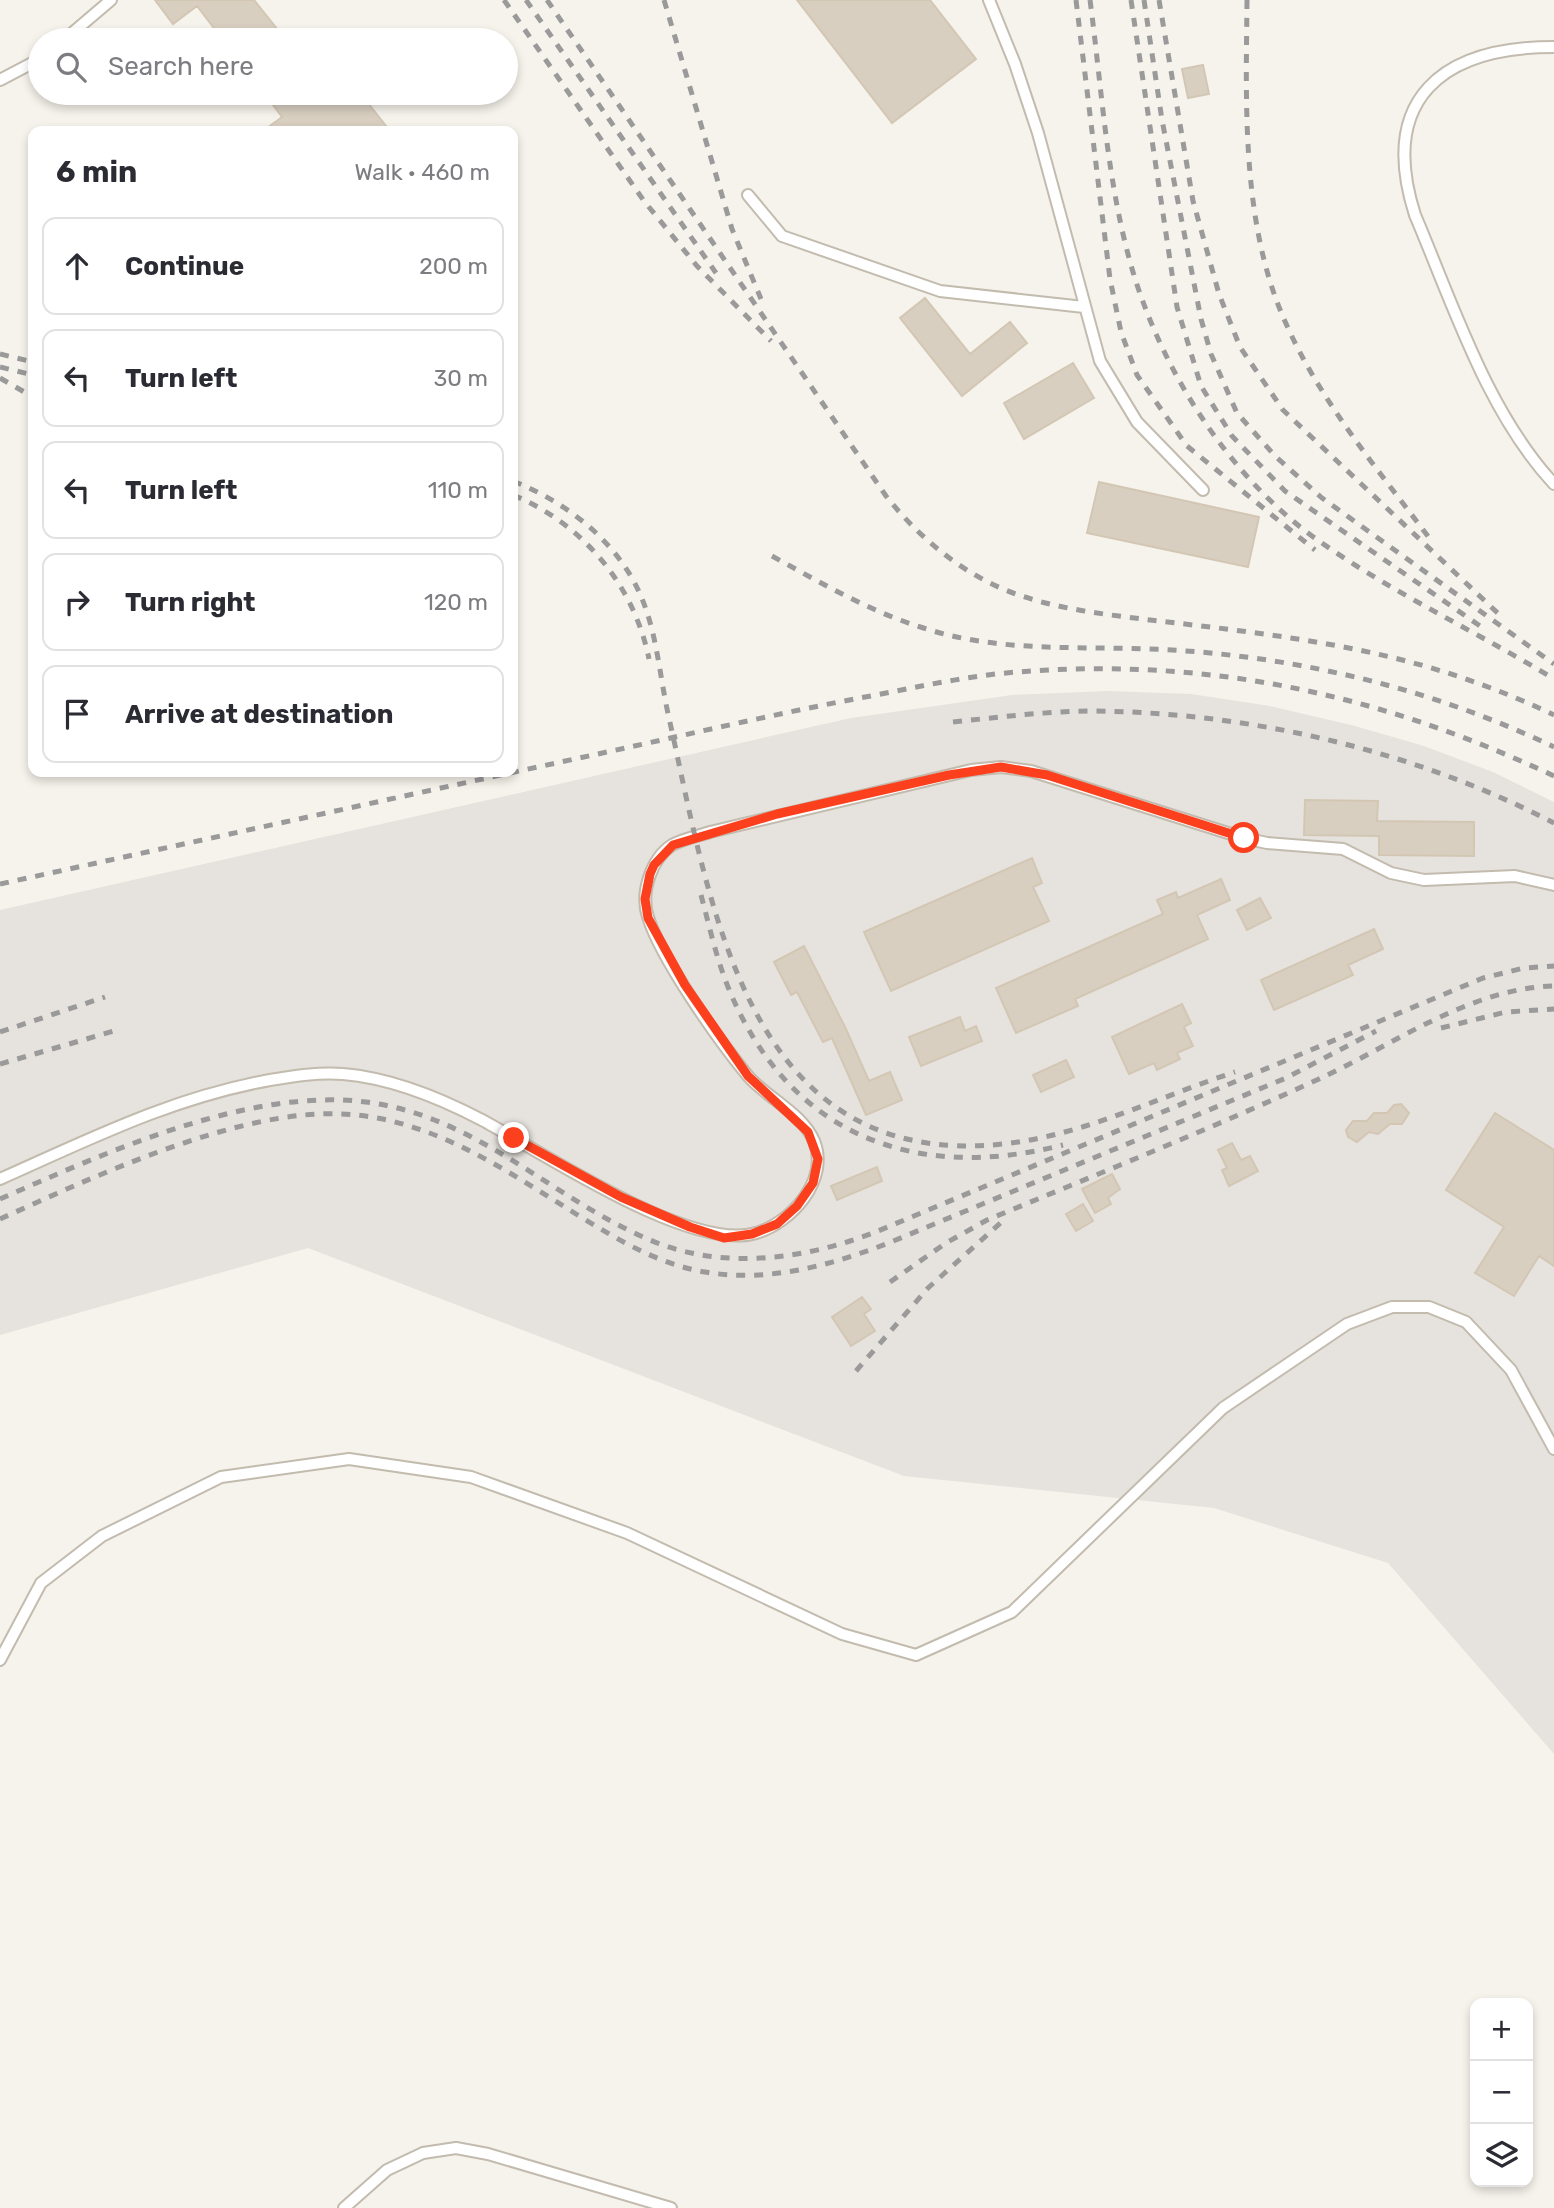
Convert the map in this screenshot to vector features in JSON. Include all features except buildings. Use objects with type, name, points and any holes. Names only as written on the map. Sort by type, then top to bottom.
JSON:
[{"type":"lane","points":[[78,28],[111,0]]},
{"type":"lane","points":[[989,0],[1015,64],[1038,133],[1100,361],[1116,392],[1160,448],[1203,490]]},
{"type":"lane","points":[[1554,47],[1527,47],[1485,54],[1466,61],[1436,80],[1424,91],[1409,119],[1403,166],[1415,215],[1493,396],[1522,446],[1554,484]]},
{"type":"lane","points":[[0,80],[28,65]]},
{"type":"lane","points":[[748,194],[782,236],[940,291],[1084,307]]},
{"type":"lane","points":[[0,1179],[145,1115],[212,1091],[293,1076],[341,1074],[387,1082],[451,1105],[571,1171],[690,1227],[724,1238],[765,1230],[786,1217],[805,1197],[816,1171],[815,1143],[802,1123],[748,1076],[719,1036],[658,939],[648,918],[645,899],[654,865],[673,845],[710,832],[971,770],[1001,767],[1031,771],[1244,838],[1266,843],[1343,849],[1391,873],[1408,877],[1445,881],[1515,876],[1554,884]]},
{"type":"lane","points":[[0,1660],[41,1583],[102,1536],[221,1477],[349,1459],[484,1482],[627,1533],[842,1634],[916,1656],[1012,1612],[1223,1408],[1347,1324],[1392,1307],[1429,1307],[1466,1322],[1511,1370],[1554,1449]]},
{"type":"lane","points":[[344,2208],[387,2170],[423,2153],[456,2148],[488,2154],[671,2208]]},
{"type":"shaded area","points":[[1108,691],[1191,694],[1270,706],[1355,726],[1424,746],[1493,772],[1554,802],[1554,1754],[1388,1563],[1214,1508],[904,1476],[308,1248],[0,1335],[0,910],[851,718],[1012,695]]},
{"type":"railway","points":[[504,0],[644,201],[697,266],[771,341]]},
{"type":"railway","points":[[526,0],[716,273]]},
{"type":"railway","points":[[547,0],[886,496],[907,521],[957,564],[1005,590],[1045,603],[1264,634],[1362,651],[1418,664],[1473,682],[1554,715]]},
{"type":"railway","points":[[664,0],[732,229],[761,299]]},
{"type":"railway","points":[[1076,0],[1110,279],[1121,332],[1137,375],[1187,446],[1315,550]]},
{"type":"railway","points":[[1090,0],[1106,137],[1124,239],[1146,310],[1162,347],[1202,418],[1226,452],[1253,483],[1281,511],[1312,536],[1371,575],[1554,679]]},
{"type":"railway","points":[[1131,0],[1177,307],[1201,386],[1232,436],[1285,491],[1480,626]]},
{"type":"railway","points":[[1144,0],[1162,120],[1201,319],[1211,354],[1237,413],[1275,456],[1322,498],[1554,664]]},
{"type":"railway","points":[[1159,0],[1193,201],[1219,294],[1240,347],[1283,410],[1504,619]]},
{"type":"railway","points":[[1247,0],[1246,83],[1250,167],[1254,209],[1273,290],[1302,356],[1335,411],[1430,539]]},
{"type":"railway","points":[[0,354],[28,361]]},
{"type":"railway","points":[[0,367],[28,374]]},
{"type":"railway","points":[[0,378],[28,394]]},
{"type":"railway","points":[[518,483],[548,498],[581,520],[609,547],[632,578],[652,629],[685,791],[703,868],[725,943],[755,1012],[795,1071],[848,1115],[917,1141],[1003,1144],[1092,1124],[1235,1072]]},
{"type":"railway","points":[[518,497],[562,522],[602,560],[631,606],[649,659]]},
{"type":"railway","points":[[772,556],[869,607],[909,623],[960,638],[1020,646],[1221,654],[1319,669],[1416,693],[1463,709],[1554,747]]},
{"type":"railway","points":[[518,771],[921,686],[995,674],[1069,669],[1212,675],[1282,686],[1350,701],[1418,721],[1486,746],[1554,776]]},
{"type":"railway","points":[[953,722],[1042,713],[1096,711],[1155,713],[1273,728],[1389,756],[1446,775],[1554,823]]},
{"type":"railway","points":[[0,884],[490,777]]},
{"type":"railway","points":[[701,895],[728,987],[754,1038],[785,1079],[821,1112],[862,1136],[907,1151],[956,1157],[1008,1155],[1063,1145]]},
{"type":"railway","points":[[0,1199],[131,1144],[226,1114],[274,1104],[321,1100],[366,1102],[408,1111],[446,1125],[483,1143],[586,1207],[660,1244],[714,1257],[798,1254],[878,1231],[1483,978],[1524,968],[1554,966]]},
{"type":"railway","points":[[890,1282],[946,1243],[987,1220],[1278,1098],[1462,1007],[1523,989],[1554,986]]},
{"type":"railway","points":[[0,1032],[105,997]]},
{"type":"railway","points":[[1441,1028],[1506,1012],[1554,1009]]},
{"type":"railway","points":[[0,1064],[114,1031]]},
{"type":"railway","points":[[0,1219],[122,1166],[212,1134],[257,1122],[301,1115],[341,1114],[373,1117],[405,1125],[464,1148],[622,1241],[670,1263],[729,1275],[800,1270],[891,1242],[1286,1078],[1376,1031]]},
{"type":"railway","points":[[856,1371],[928,1288],[1005,1219]]},
{"type":"route","points":[[514,1138],[562,1167],[621,1197],[690,1227],[724,1238],[752,1234],[777,1224],[805,1197],[813,1183],[818,1159],[815,1143],[802,1123],[748,1076],[685,985],[648,918],[645,899],[650,874],[654,865],[673,845],[777,814],[971,770],[1001,767],[1047,775],[1244,838]]}]
